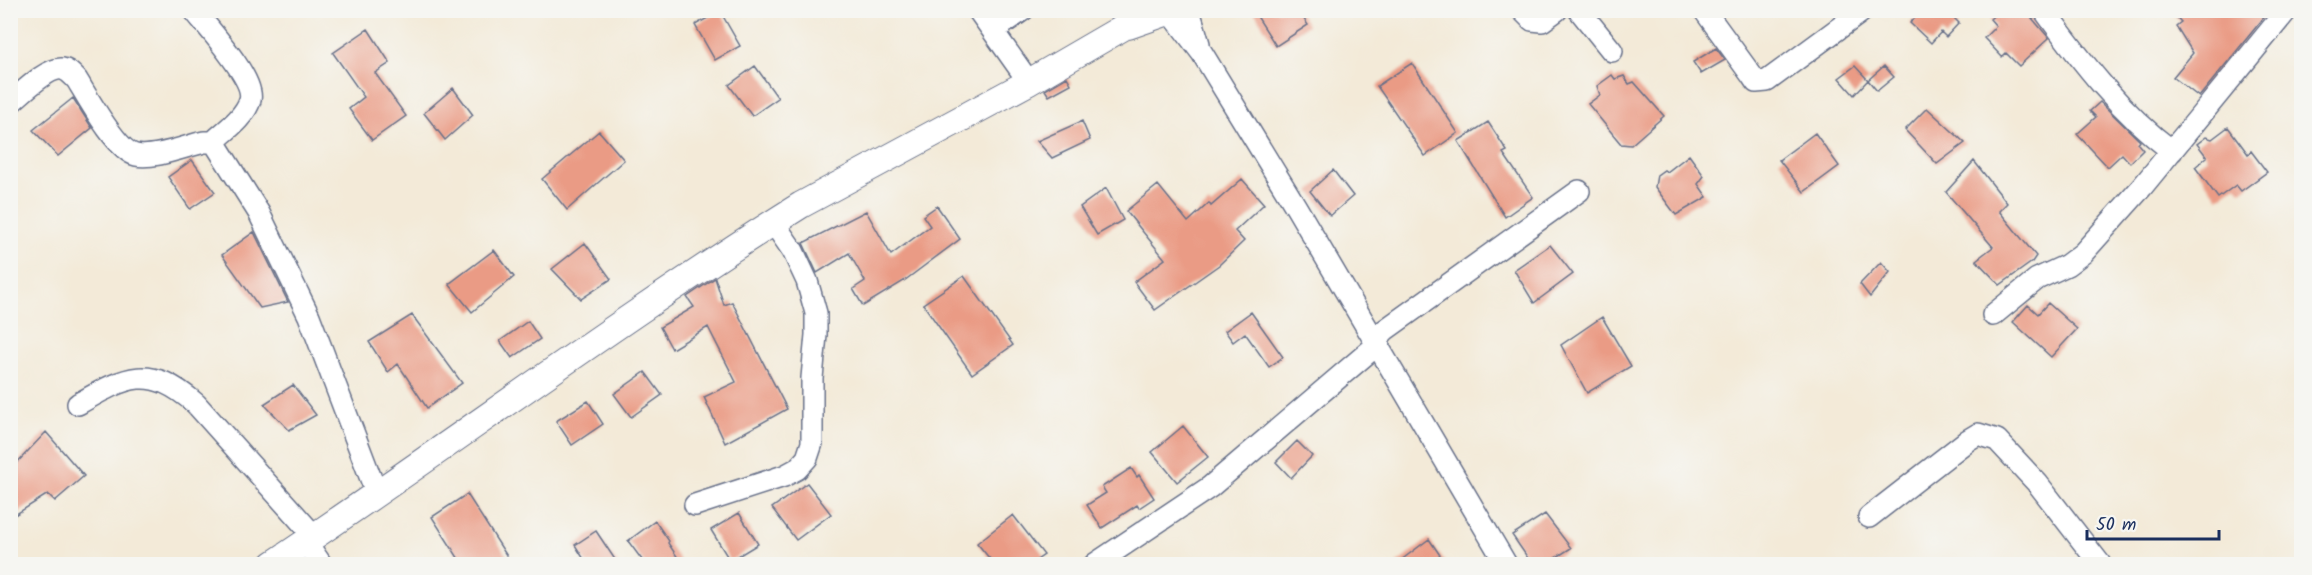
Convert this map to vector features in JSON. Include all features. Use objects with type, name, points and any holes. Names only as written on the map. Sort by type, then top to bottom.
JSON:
[{"type":"street","points":[[10,103],[48,73],[63,69],[77,80],[120,144],[130,153],[141,156],[151,155],[204,142],[213,142],[245,111],[250,96],[249,87],[194,10]]},
{"type":"street","points":[[978,10],[1029,82]]},
{"type":"street","points":[[993,31],[1023,10]]},
{"type":"street","points":[[273,564],[645,306],[773,222],[1029,82],[1122,28],[1144,10]]},
{"type":"street","points":[[1522,10],[1532,20],[1542,21],[1557,10]]},
{"type":"street","points":[[1580,10],[1612,51]]},
{"type":"street","points":[[1704,10],[1756,82],[1767,81],[1861,12]]},
{"type":"street","points":[[2044,10],[2120,105],[2151,135],[2172,151]]},
{"type":"street","points":[[1993,315],[2037,279],[2067,265],[2083,253],[2142,188],[2286,10]]},
{"type":"street","points":[[1122,28],[1176,11],[1378,345],[1506,564]]},
{"type":"street","points":[[213,142],[259,213],[309,316],[376,492]]},
{"type":"street","points":[[1095,564],[1210,488],[1378,345],[1381,334],[1385,330],[1579,191]]},
{"type":"street","points":[[695,505],[784,476],[797,469],[807,458],[812,443],[812,378],[816,313],[807,281],[793,251],[773,222]]},
{"type":"street","points":[[78,404],[115,383],[132,378],[147,377],[183,392],[196,404],[310,539],[321,564]]},
{"type":"street","points":[[1869,516],[1968,440],[1978,435],[1987,436],[1997,440],[2038,483],[2100,564]]},
{"type":"building","points":[[1253,10],[1298,10],[1308,25],[1276,46]]},
{"type":"building","points":[[1923,10],[1946,10],[1959,23],[1946,37],[1941,32],[1931,43],[1910,23]]},
{"type":"building","points":[[2000,10],[2025,10],[2049,38],[2019,66],[2006,53],[2002,57],[1984,38],[1996,26],[1990,19]]},
{"type":"building","points":[[2170,10],[2270,10],[2199,97],[2173,77],[2193,53],[2176,26],[2181,22]]},
{"type":"building","points":[[720,11],[740,46],[715,60],[695,25]]},
{"type":"building","points":[[368,29],[390,63],[375,73],[406,116],[372,140],[349,109],[364,97],[333,53]]},
{"type":"building","points":[[1716,48],[1725,60],[1701,74],[1693,62]]},
{"type":"building","points":[[1412,63],[1458,133],[1425,156],[1377,86]]},
{"type":"building","points":[[755,66],[778,98],[752,116],[729,85]]},
{"type":"building","points":[[1855,66],[1868,80],[1854,95],[1839,78]]},
{"type":"building","points":[[1884,66],[1894,77],[1877,91],[1868,80]]},
{"type":"building","points":[[1612,75],[1615,79],[1624,76],[1629,84],[1634,82],[1664,116],[1631,145],[1621,144],[1588,104],[1600,95],[1597,86]]},
{"type":"building","points":[[1067,77],[1071,84],[1049,96],[1045,90]]},
{"type":"building","points":[[453,88],[473,115],[445,140],[424,113]]},
{"type":"building","points":[[73,98],[92,128],[58,156],[33,130]]},
{"type":"building","points":[[2100,102],[2140,141],[2138,144],[2143,150],[2130,163],[2122,154],[2108,167],[2077,134],[2096,117],[2090,111]]},
{"type":"building","points":[[1927,108],[1965,143],[1937,164],[1905,130]]},
{"type":"building","points":[[1082,121],[1090,140],[1052,158],[1037,141]]},
{"type":"building","points":[[1488,122],[1507,151],[1503,153],[1533,197],[1505,217],[1458,141]]},
{"type":"building","points":[[2228,127],[2248,154],[2251,151],[2267,172],[2241,191],[2236,185],[2218,198],[2195,167],[2207,157],[2197,144],[2206,137],[2212,139]]},
{"type":"building","points":[[599,131],[624,160],[567,210],[542,179]]},
{"type":"building","points":[[1815,133],[1839,166],[1804,192],[1779,160]]},
{"type":"building","points":[[1689,155],[1704,176],[1698,184],[1707,197],[1676,215],[1655,187],[1657,175],[1664,170],[1667,172]]},
{"type":"building","points":[[192,160],[215,192],[190,209],[168,177]]},
{"type":"building","points":[[1974,161],[2007,203],[1999,211],[2036,256],[2032,262],[2000,285],[1976,260],[1993,247],[1946,192]]},
{"type":"building","points":[[1333,170],[1353,196],[1330,216],[1310,191]]},
{"type":"building","points":[[1242,179],[1264,204],[1235,231],[1244,241],[1219,265],[1155,310],[1134,282],[1165,259],[1126,211],[1158,185],[1188,222],[1209,203],[1211,206]]},
{"type":"building","points":[[1106,188],[1123,220],[1097,235],[1080,207]]},
{"type":"building","points":[[937,206],[960,239],[904,281],[863,306],[853,289],[865,281],[849,253],[817,273],[803,243],[866,211],[891,255],[930,226],[923,216]]},
{"type":"building","points":[[254,232],[288,302],[260,308],[222,255]]},
{"type":"building","points":[[585,243],[611,279],[581,299],[552,269]]},
{"type":"building","points":[[1550,245],[1573,274],[1534,303],[1514,270]]},
{"type":"building","points":[[494,250],[514,277],[472,312],[449,284]]},
{"type":"building","points":[[1881,262],[1890,272],[1870,297],[1860,284]]},
{"type":"building","points":[[964,276],[1013,345],[972,374],[923,304]]},
{"type":"building","points":[[715,278],[724,305],[732,302],[787,409],[725,443],[704,397],[736,382],[708,327],[672,349],[660,327],[694,307],[687,297]]},
{"type":"building","points":[[2048,303],[2077,329],[2051,357],[2013,322],[2028,305],[2038,314]]},
{"type":"building","points":[[1251,312],[1283,357],[1269,367],[1245,333],[1233,342],[1225,331]]},
{"type":"building","points":[[412,315],[462,383],[427,408],[398,364],[388,372],[369,342]]},
{"type":"building","points":[[1602,317],[1631,366],[1587,393],[1561,345]]},
{"type":"building","points":[[528,321],[540,339],[512,358],[500,341]]},
{"type":"building","points":[[645,372],[662,395],[631,417],[614,394]]},
{"type":"building","points":[[293,385],[316,415],[289,430],[264,404]]},
{"type":"building","points":[[588,401],[603,424],[572,445],[556,421]]},
{"type":"building","points":[[1183,426],[1208,457],[1177,482],[1152,452]]},
{"type":"building","points":[[46,432],[84,476],[55,501],[48,494],[10,518],[10,470]]},
{"type":"building","points":[[1297,441],[1312,456],[1291,478],[1276,462]]},
{"type":"building","points":[[1131,468],[1137,477],[1139,475],[1154,498],[1139,508],[1137,505],[1102,528],[1087,505],[1106,493],[1102,487]]},
{"type":"building","points":[[807,483],[831,514],[796,540],[772,508]]},
{"type":"building","points":[[467,494],[512,564],[462,564],[432,517]]},
{"type":"building","points":[[739,513],[758,544],[730,561],[711,530]]},
{"type":"building","points":[[1545,514],[1571,548],[1546,564],[1532,564],[1512,535]]},
{"type":"building","points":[[1013,515],[1044,555],[1031,564],[994,564],[977,543]]},
{"type":"building","points":[[655,521],[682,564],[645,564],[628,541]]},
{"type":"building","points":[[596,531],[618,564],[587,564],[575,545]]},
{"type":"building","points":[[1429,539],[1446,564],[1396,564]]}]
